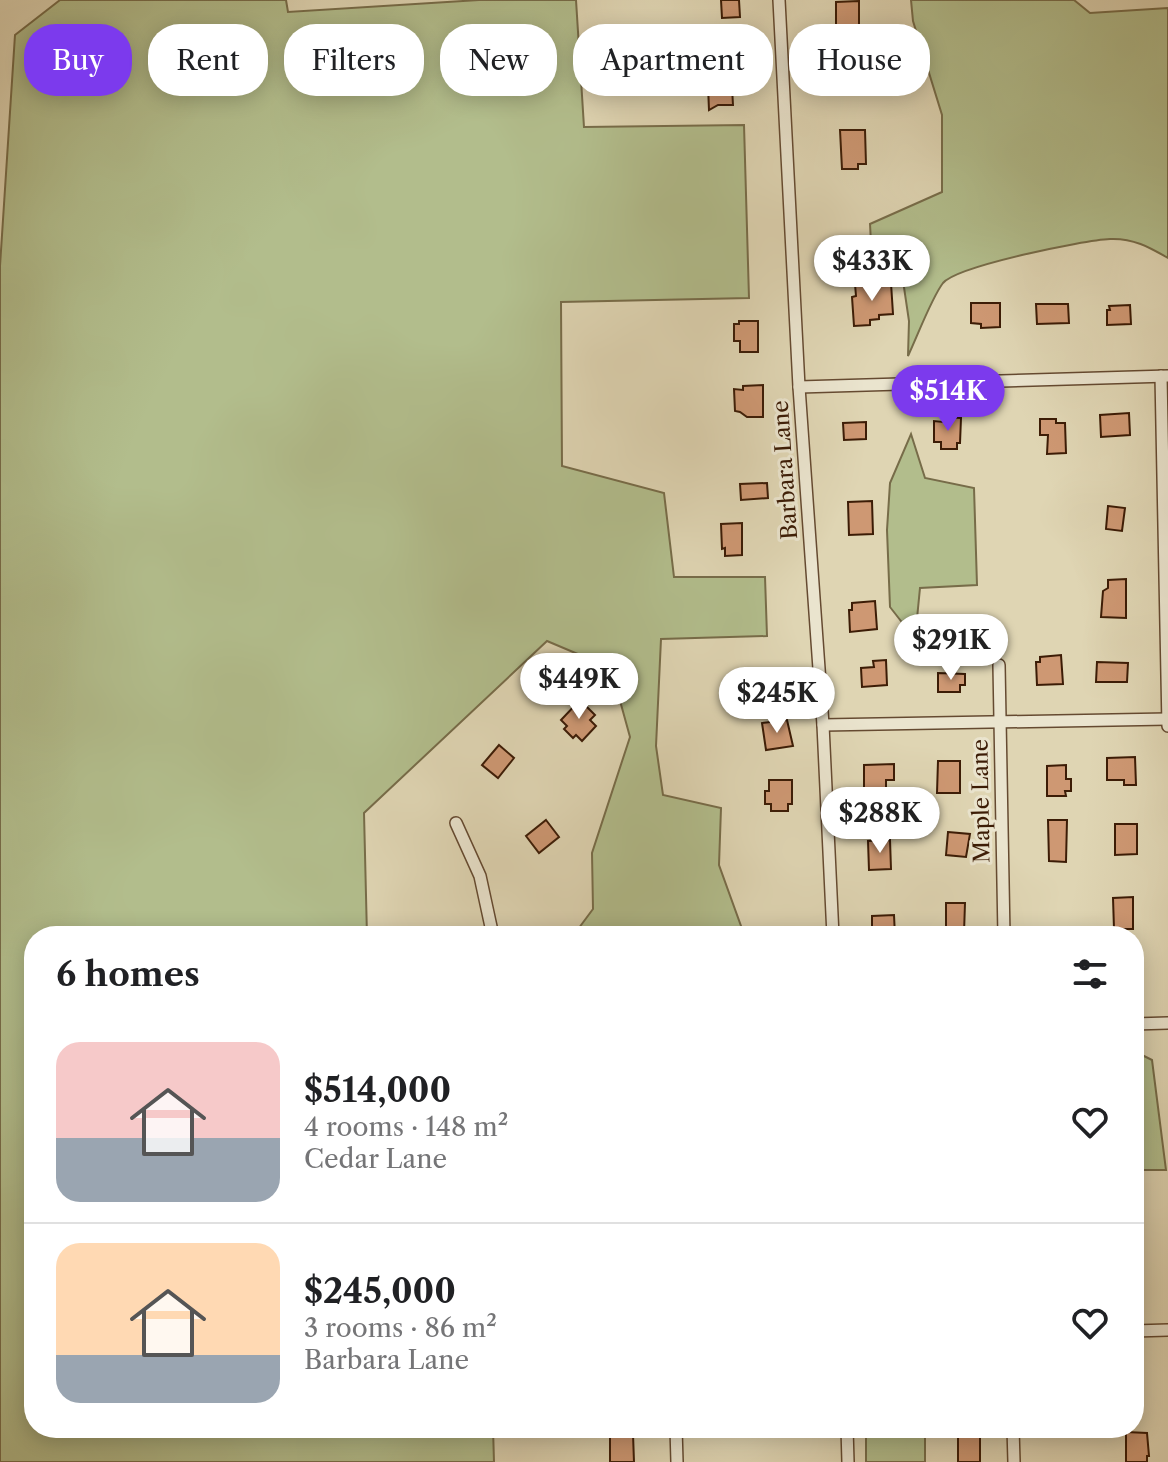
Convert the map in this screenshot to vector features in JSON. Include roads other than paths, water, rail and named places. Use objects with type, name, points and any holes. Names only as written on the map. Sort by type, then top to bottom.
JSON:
[{"type":"street","name":"Barbara Lane","points":[[779,0],[833,926]]},
{"type":"street","points":[[799,387],[1164,376],[1168,726]]},
{"type":"street","name":"Maple Lane","points":[[999,665],[1004,926]]},
{"type":"street","points":[[823,725],[1168,719]]},
{"type":"street","points":[[456,823],[480,876],[491,926]]},
{"type":"street","points":[[1144,1024],[1168,1023]]},
{"type":"street","points":[[1144,1331],[1168,1330]]},
{"type":"street","points":[[676,1438],[677,1462]]},
{"type":"street","points":[[847,1438],[848,1462]]},
{"type":"street","points":[[1013,1438],[1014,1462]]}]
